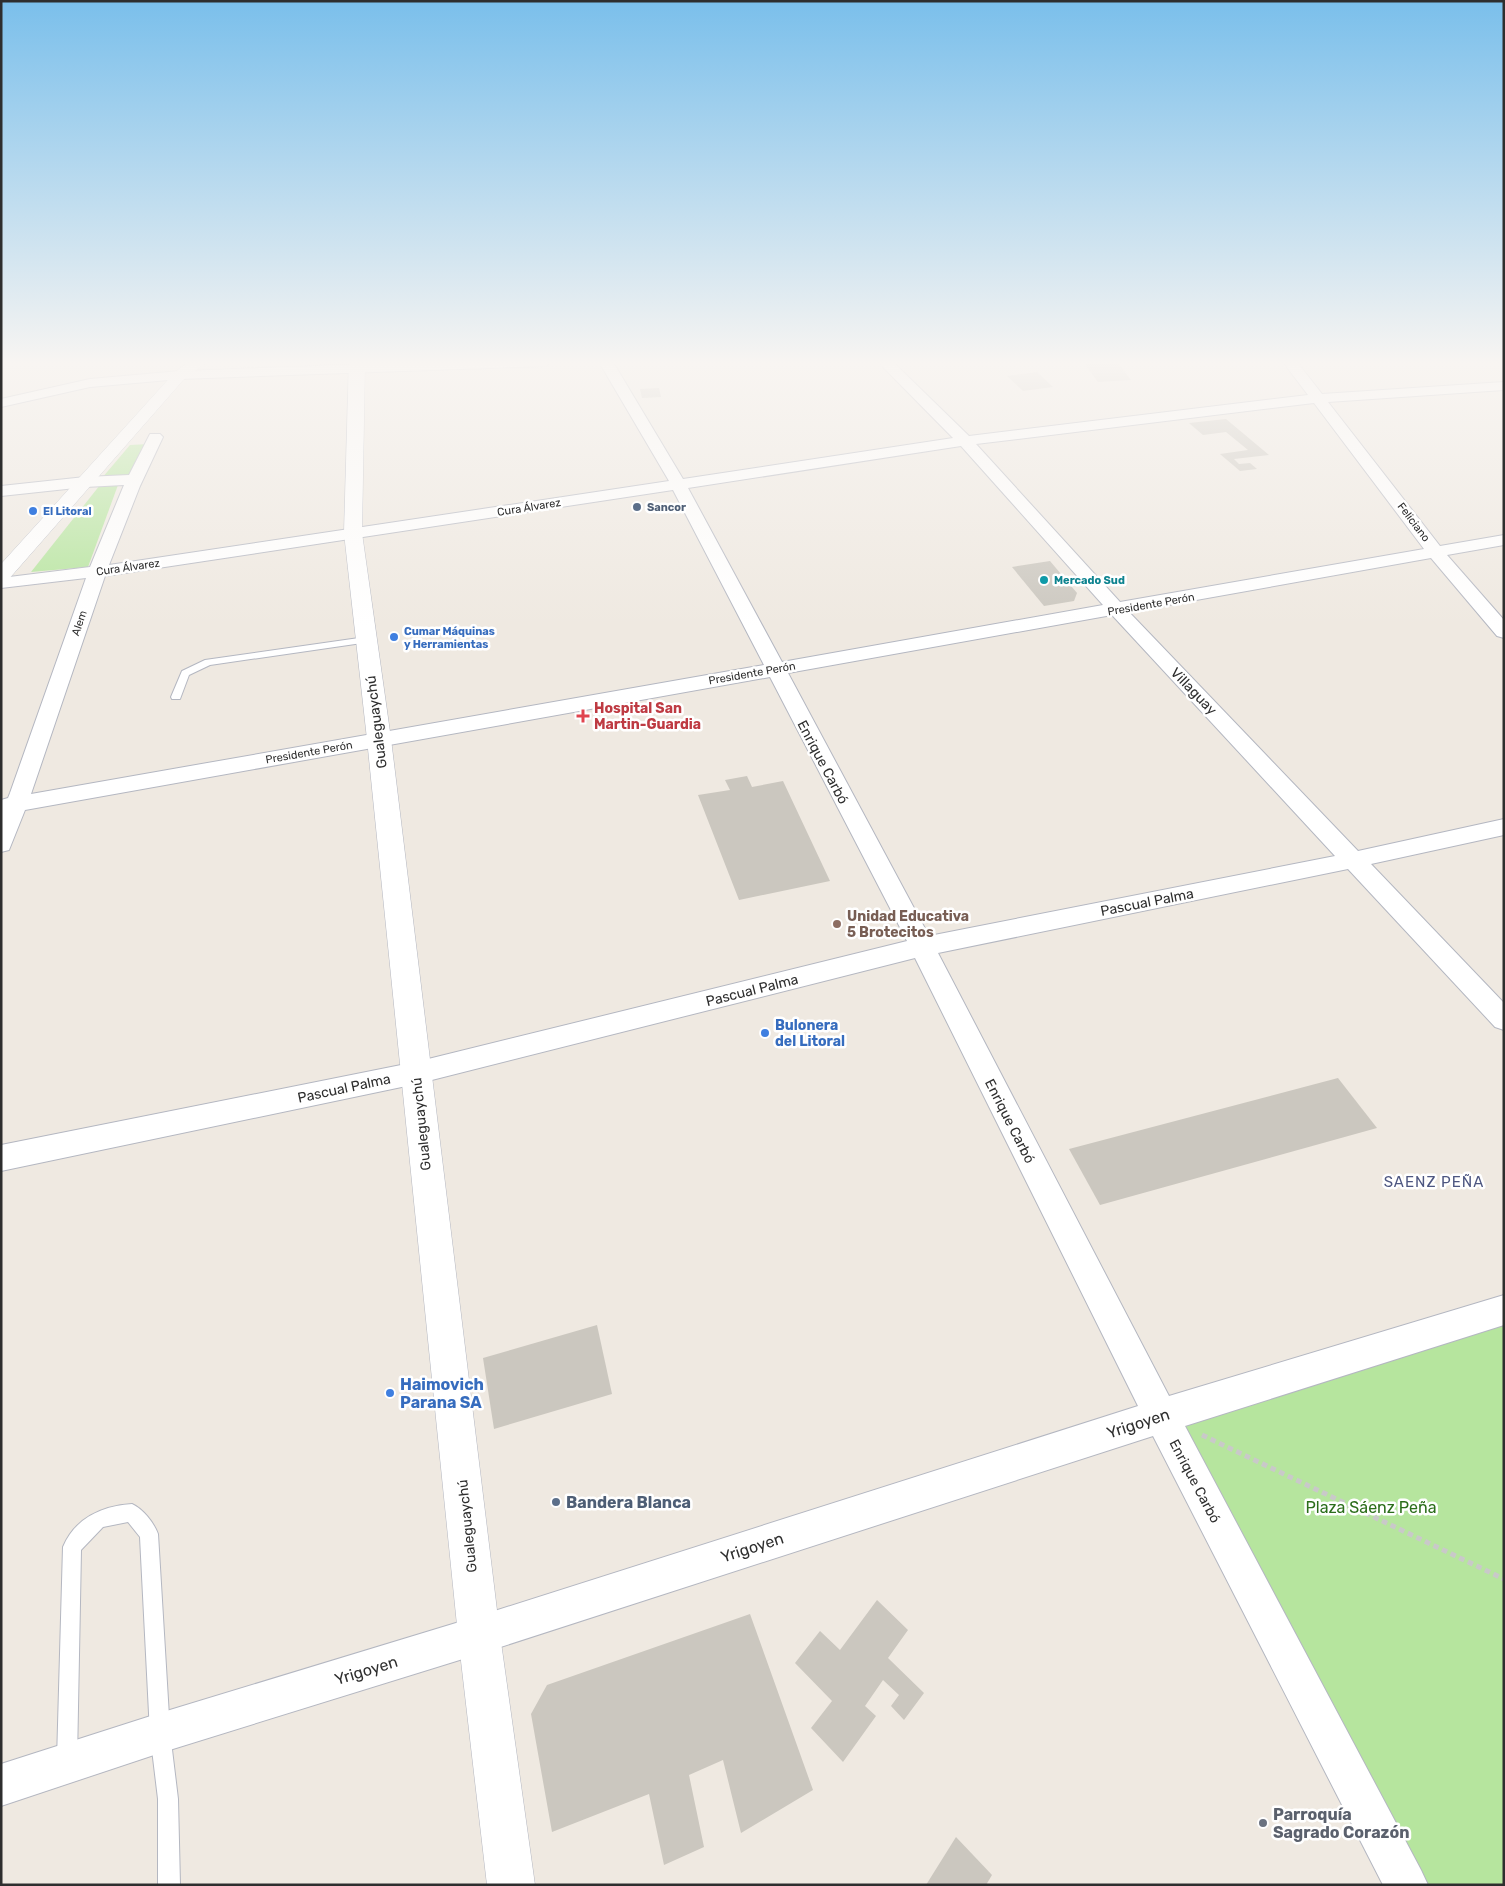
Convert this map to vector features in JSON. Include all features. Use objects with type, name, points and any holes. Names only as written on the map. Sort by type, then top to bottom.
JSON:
[{"type":"street","points":[[1,576],[113,450]]},
{"type":"street","name":"Alem","points":[[1,844],[10,805],[96,572],[133,480],[148,450]]},
{"type":"street","name":"Gualeguaychú","points":[[355,450],[353,534],[379,739],[480,1635],[511,1885]]},
{"type":"street","name":"Enrique Carbó","points":[[658,450],[679,485],[774,669],[922,947],[1161,1416],[1406,1885]]},
{"type":"street","name":"Cura Álvarez","points":[[1,584],[353,534],[906,450]]},
{"type":"street","name":"Villaguay","points":[[973,450],[1117,610],[1504,1020]]},
{"type":"street","name":"Feliciano","points":[[1358,450],[1436,553],[1504,632]]},
{"type":"street","points":[[1,491],[85,482],[133,480]]},
{"type":"street","name":"Presidente Perón","points":[[10,805],[1504,540]]},
{"type":"street","name":"Pascual Palma","points":[[1,1158],[416,1073],[922,947],[1354,860],[1504,827]]},
{"type":"street","name":"Yrigoyen","points":[[1,1785],[160,1733],[480,1635],[1161,1416],[1504,1310]]},
{"type":"lane","points":[[176,697],[185,674],[208,662],[366,640]]},
{"type":"lane","points":[[66,1764],[72,1547],[88,1526],[109,1514],[132,1513],[149,1534],[160,1733],[168,1799],[169,1885]]},
{"type":"path","points":[[1197,1433],[1504,1579]]},
{"type":"green space","points":[[126,450],[146,450],[135,474],[102,478]]},
{"type":"green space","points":[[100,485],[118,485],[88,567],[31,572]]},
{"type":"green space","name":"Plaza Sáenz Peña","points":[[1504,1324],[1504,1885],[1409,1885],[1183,1427]]},
{"type":"building","points":[[1263,450],[1269,455],[1234,459],[1239,464],[1250,463],[1257,469],[1240,471],[1220,454]]},
{"type":"building","name":"Mercado Sud","points":[[1050,561],[1077,593],[1074,601],[1044,606],[1012,567]]},
{"type":"building","points":[[747,776],[752,787],[783,781],[830,881],[739,900],[698,795],[730,790],[725,780]]},
{"type":"building","points":[[1338,1078],[1377,1128],[1100,1205],[1069,1149]]},
{"type":"building","points":[[597,1325],[612,1394],[494,1429],[483,1358]]},
{"type":"building","points":[[877,1600],[908,1630],[888,1658],[924,1693],[904,1720],[891,1706],[899,1695],[883,1680],[865,1706],[876,1716],[843,1762],[811,1728],[832,1701],[795,1663],[820,1631],[840,1650]]},
{"type":"building","points":[[750,1614],[813,1790],[741,1833],[723,1760],[689,1775],[704,1847],[664,1865],[649,1794],[552,1832],[531,1714],[547,1685]]},
{"type":"building","points":[[956,1837],[992,1875],[986,1885],[926,1885]]},
{"type":"place","name":"Sancor","points":[[637,507]]},
{"type":"place","name":"El Litoral","points":[[33,511]]},
{"type":"place","name":"Mercado Sud","points":[[1044,580]]},
{"type":"place","name":"Cumar Máquinas y Herramientas","points":[[394,637]]},
{"type":"place","name":"Hospital San Martin-Guardia","points":[[583,716]]},
{"type":"place","name":"Unidad Educativa 5 Brotecitos","points":[[837,924]]},
{"type":"place","name":"Bulonera del Litoral","points":[[765,1033]]},
{"type":"place","name":"Haimovich Parana SA","points":[[390,1393]]},
{"type":"place","name":"Bandera Blanca","points":[[556,1502]]},
{"type":"place","name":"Parroquía Sagrado Corazón","points":[[1263,1823]]},
{"type":"district","name":"SAENZ PEÑA","points":[[1434,1182]]}]
